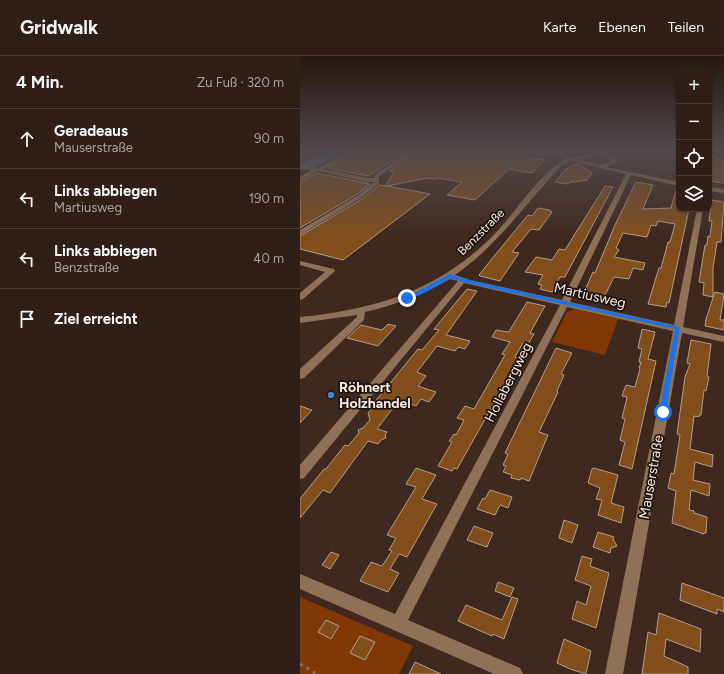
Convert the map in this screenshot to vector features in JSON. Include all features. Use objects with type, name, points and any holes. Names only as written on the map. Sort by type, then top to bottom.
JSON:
[{"type":"street","points":[[300,233],[359,197],[377,182],[376,180]]},
{"type":"street","name":"Benzstraße","points":[[300,320],[339,316],[407,298],[450,276],[476,257],[489,244],[546,180]]},
{"type":"street","name":"Hollabergweg","points":[[398,624],[565,303],[626,180]]},
{"type":"street","points":[[658,180],[676,183]]},
{"type":"street","points":[[712,189],[724,191]]},
{"type":"street","name":"Mauserstraße","points":[[614,674],[699,212]]},
{"type":"street","points":[[300,263],[331,271],[300,296]]},
{"type":"street","name":"Martiusweg","points":[[450,276],[724,339]]},
{"type":"street","points":[[300,474],[463,280]]},
{"type":"street","points":[[300,375],[361,318],[361,311]]},
{"type":"street","points":[[300,581],[514,674]]},
{"type":"path","points":[[300,664],[317,674]]},
{"type":"shaded area","points":[[575,309],[618,319],[605,355],[552,342],[567,312]]},
{"type":"shaded area","points":[[300,597],[413,646],[399,674],[300,674]]},
{"type":"building","points":[[304,180],[350,180],[370,184],[356,195],[300,228],[300,182]]},
{"type":"building","points":[[389,180],[419,180],[387,186],[430,194],[343,260],[300,249],[300,236],[362,199],[379,185],[385,186]]},
{"type":"building","points":[[448,180],[497,180],[475,200],[447,195],[462,182]]},
{"type":"building","points":[[557,180],[587,180],[570,182],[568,184],[555,182]]},
{"type":"building","points":[[712,180],[724,180],[724,183],[712,181]]},
{"type":"building","points":[[636,182],[653,185],[643,209],[671,208],[676,190],[676,212],[688,212],[669,303],[667,302],[666,307],[648,304],[675,224],[658,221],[656,226],[651,225],[647,237],[623,233],[616,248],[619,250],[614,257],[645,263],[643,270],[633,268],[629,279],[614,277],[601,303],[581,299],[593,272],[595,273],[615,225]]},
{"type":"building","points":[[605,186],[613,187],[565,277],[560,277],[552,292],[540,289],[542,285],[538,284],[543,275],[525,272],[536,257],[552,260],[559,249],[565,250]]},
{"type":"building","points":[[712,200],[724,202],[721,242],[717,242],[713,268],[713,297],[703,295],[704,283],[699,282],[705,245],[707,245],[708,236],[710,237],[712,221],[709,221],[710,212],[712,212]]},
{"type":"building","points":[[538,208],[550,210],[552,212],[539,230],[531,229],[512,252],[519,253],[500,281],[480,276],[479,275],[528,215],[532,216]]},
{"type":"building","points":[[467,289],[477,291],[446,335],[470,341],[465,349],[458,347],[455,351],[437,346],[417,372],[426,376],[418,386],[436,392],[429,402],[421,399],[416,406],[399,400],[377,429],[387,432],[385,435],[386,438],[381,440],[378,444],[368,441],[330,493],[323,490],[300,518],[300,499],[345,445],[348,446],[359,433],[358,430],[363,428],[370,420],[368,413],[375,405],[373,404],[418,349],[422,350],[439,330],[434,329]]},
{"type":"building","points":[[715,292],[724,294],[720,320],[724,320],[724,330],[705,326]]},
{"type":"building","points":[[527,302],[545,306],[530,333],[534,334],[528,344],[523,343],[515,357],[519,359],[457,469],[454,468],[452,471],[438,466],[452,442],[449,441],[454,434],[456,435],[464,420],[457,418],[465,406],[474,409],[505,355],[502,354],[510,342],[492,337],[496,330],[508,332],[510,330]]},
{"type":"building","points":[[388,324],[396,326],[378,346],[347,338],[361,325],[382,330]]},
{"type":"building","points":[[642,329],[655,332],[648,359],[656,361],[632,469],[619,465],[625,442],[620,440],[625,419],[622,418],[627,397],[622,396],[626,385],[635,387],[641,362],[639,362],[642,349],[638,348]]},
{"type":"building","points":[[691,340],[711,344],[707,376],[709,377],[706,391],[704,390],[701,415],[699,415],[699,417],[694,416],[690,449],[713,455],[712,467],[695,462],[693,480],[710,484],[709,496],[691,490],[689,510],[707,517],[706,533],[704,534],[672,523],[676,491],[668,488],[671,473],[674,474],[680,435],[677,434],[685,377],[690,364],[687,363]]},
{"type":"building","points":[[556,348],[572,353],[561,374],[564,375],[557,391],[558,392],[539,432],[548,435],[529,481],[521,478],[520,480],[511,478],[512,475],[503,472],[506,466],[503,465],[508,454],[505,453]]},
{"type":"building","points":[[300,406],[312,410],[300,423]]},
{"type":"building","points":[[416,468],[436,475],[422,499],[437,504],[407,557],[399,554],[390,569],[399,573],[388,592],[360,581],[371,562],[382,566],[392,551],[389,550],[396,538],[387,535],[416,487],[406,484]]},
{"type":"building","points":[[594,468],[618,475],[611,503],[624,507],[621,523],[598,515],[602,500],[596,499],[600,488],[588,483],[592,469]]},
{"type":"building","points":[[490,490],[512,497],[508,508],[500,505],[495,515],[477,509],[483,498],[485,499]]},
{"type":"building","points":[[564,520],[578,525],[572,543],[559,538]]},
{"type":"building","points":[[474,526],[493,533],[487,547],[467,540]]},
{"type":"building","points":[[598,532],[614,537],[613,539],[617,546],[611,548],[610,553],[593,547]]},
{"type":"building","points":[[331,552],[339,555],[330,569],[322,565]]},
{"type":"building","points":[[582,556],[592,559],[590,566],[609,573],[596,628],[572,619],[577,601],[586,605],[591,586],[575,580]]},
{"type":"building","points":[[498,582],[514,588],[510,597],[495,591]]},
{"type":"building","points":[[682,583],[724,598],[724,612],[717,609],[717,614],[680,600]]},
{"type":"building","points":[[512,597],[518,599],[504,639],[493,634],[492,636],[458,621],[466,605],[502,620]]},
{"type":"building","points":[[659,613],[701,629],[700,652],[666,639],[664,656],[688,667],[688,674],[642,674],[648,632],[656,635]]},
{"type":"building","points":[[326,620],[339,626],[331,639],[318,632]]},
{"type":"building","points":[[360,636],[375,642],[365,660],[350,653]]},
{"type":"building","points":[[564,639],[591,651],[586,674],[557,663]]},
{"type":"building","points":[[415,662],[441,674],[409,674]]},
{"type":"place","name":"Röhnert Holzhandel","points":[[331,395]]},
{"type":"route","points":[[407,298],[450,276],[678,328],[663,412]]}]
